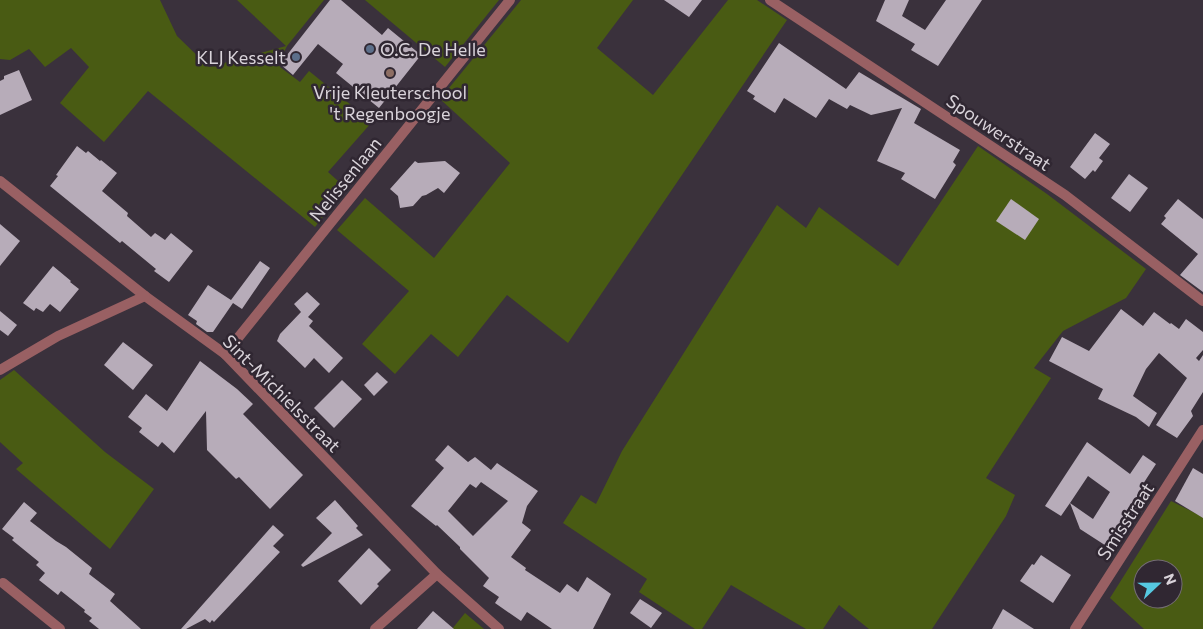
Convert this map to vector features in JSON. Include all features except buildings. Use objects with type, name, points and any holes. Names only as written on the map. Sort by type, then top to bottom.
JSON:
[{"type":"street","name":"Nelissenlaan","points":[[225,354],[510,0]]},
{"type":"street","name":"Spouwerstraat","points":[[770,0],[1065,195],[1203,301]]},
{"type":"street","name":"Sint-Michielsstraat","points":[[0,181],[145,296],[225,354],[437,574],[499,629]]},
{"type":"street","points":[[0,370],[58,336],[145,296]]},
{"type":"street","name":"Smisstraat","points":[[1075,629],[1203,430]]},
{"type":"street","points":[[375,629],[437,574]]},
{"type":"street","points":[[3,583],[60,629]]},
{"type":"green space","points":[[0,0],[160,0],[177,36],[209,67],[286,46],[237,0],[324,0],[287,46],[278,64],[300,82],[309,71],[372,122],[328,172],[346,188],[315,227],[148,91],[104,142],[60,103],[89,67],[71,48],[45,67],[29,49],[10,60],[0,59]]},
{"type":"green space","points":[[365,0],[499,0],[445,67]]},
{"type":"green space","points":[[521,0],[633,0],[597,48],[653,95],[728,0],[757,0],[787,20],[568,343],[507,295],[458,357],[431,334],[395,374],[362,344],[409,291],[337,230],[365,198],[434,258],[510,163],[440,99]]},
{"type":"green space","points":[[978,146],[1047,194],[1146,269],[1126,298],[1063,331],[1034,368],[1051,378],[986,478],[1015,495],[1006,516],[932,629],[869,629],[839,605],[823,629],[806,629],[731,585],[702,629],[695,629],[639,592],[647,579],[563,523],[581,495],[596,504],[622,451],[777,205],[806,228],[819,207],[898,266]]},
{"type":"green space","points":[[14,370],[105,452],[154,489],[110,549],[16,469],[23,463],[0,442],[0,380]]},
{"type":"green space","points":[[1171,501],[1203,517],[1203,629],[1144,629],[1110,598],[1133,561],[1133,609],[1183,609],[1183,559],[1135,559]]},
{"type":"green space","points":[[465,613],[484,629],[452,629]]},
{"type":"place","name":"O.C. De Helle","points":[[370,49]]},
{"type":"place","name":"KLJ Kesselt","points":[[296,57]]},
{"type":"place","name":"Vrije Kleuterschool 't Regenboogje","points":[[390,73]]}]
